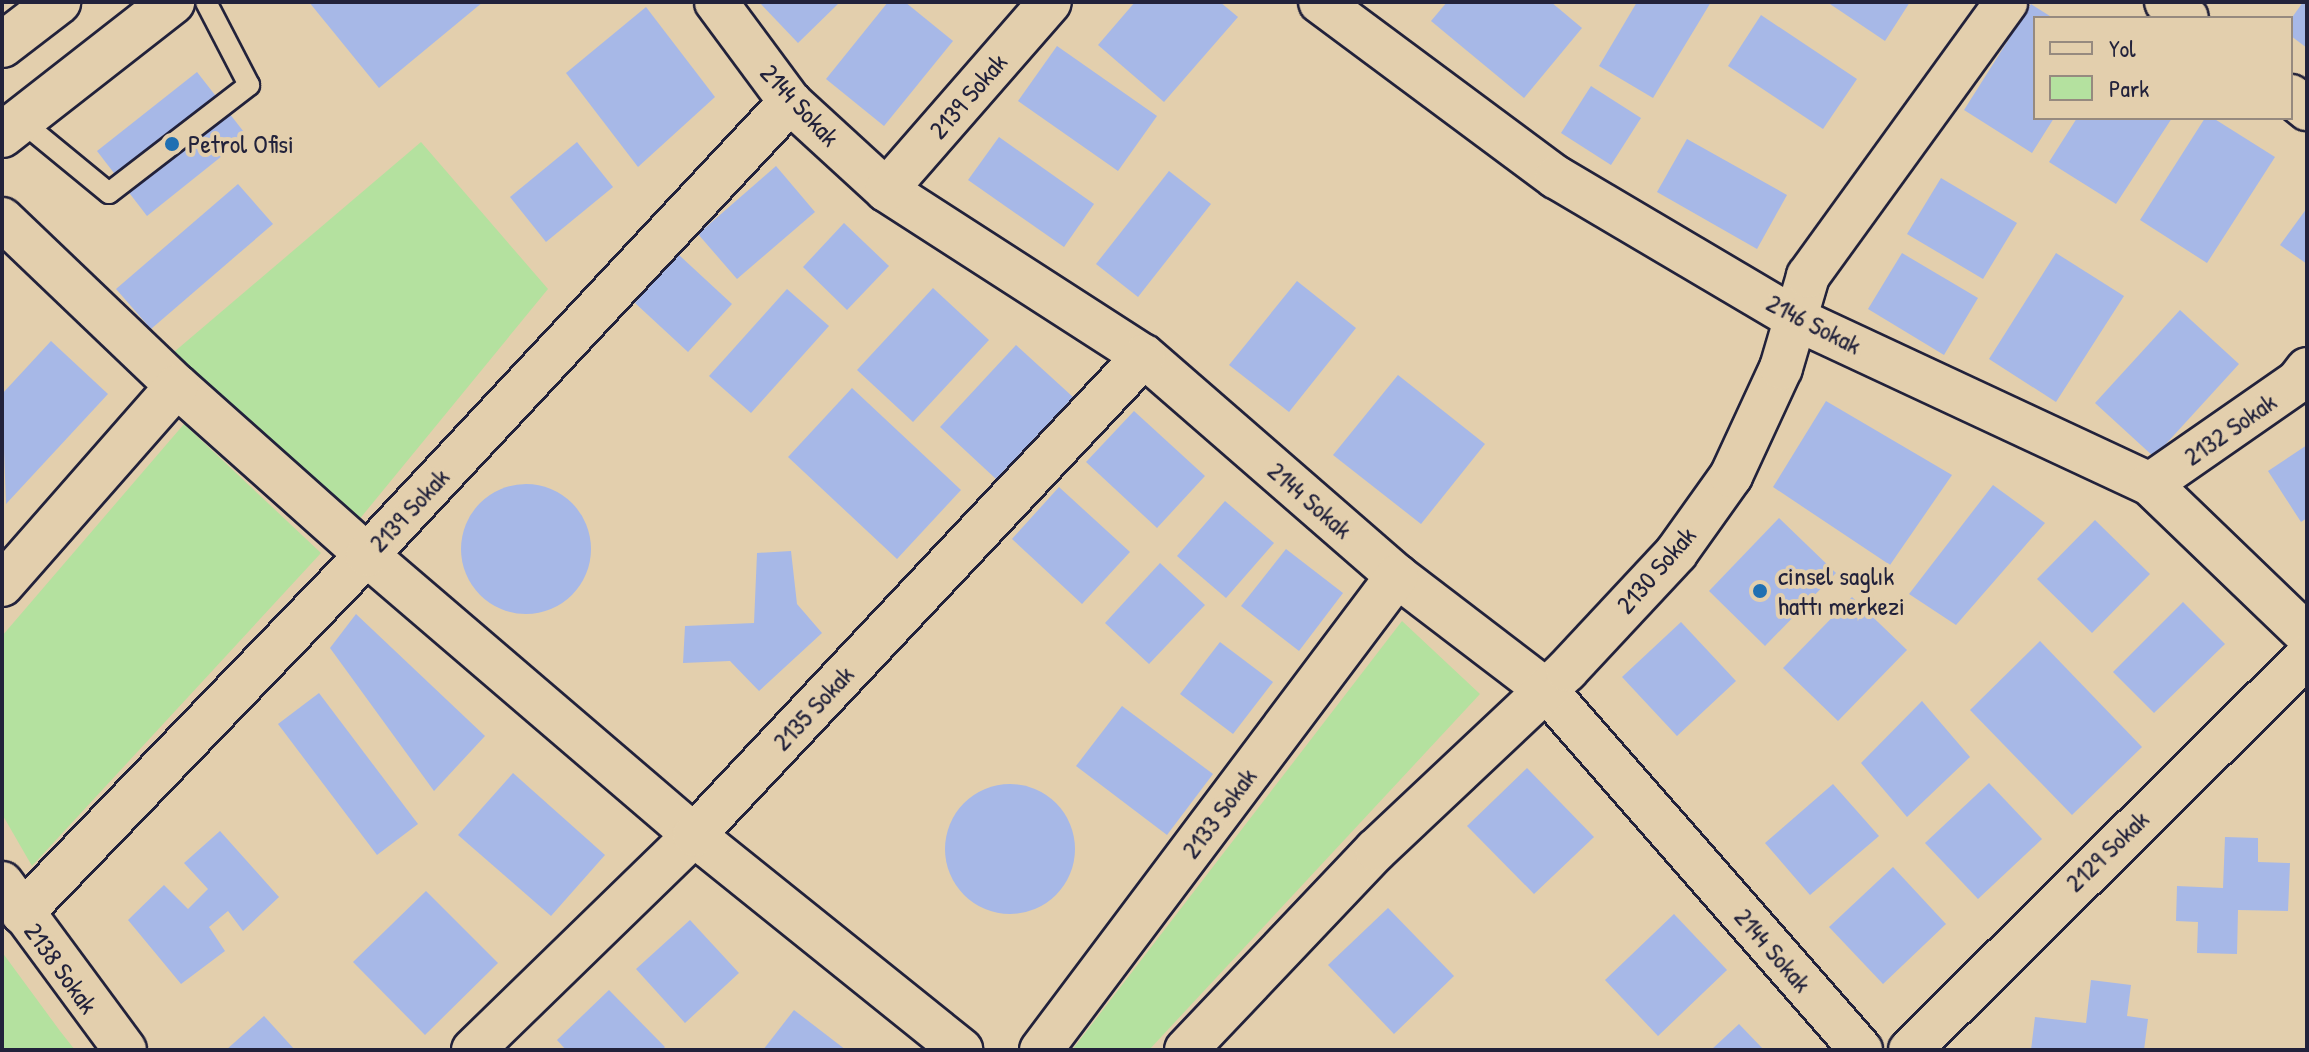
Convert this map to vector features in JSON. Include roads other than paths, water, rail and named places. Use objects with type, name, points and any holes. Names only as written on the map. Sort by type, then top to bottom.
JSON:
[{"type":"main road","points":[[2,45],[58,2]]},
{"type":"main road","points":[[11,128],[172,2]]},
{"type":"street","name":"2144 Sokak","points":[[716,2],[790,102],[886,190],[1144,356],[1397,576],[1546,690],[1861,1050]]},
{"type":"street","name":"2139 Sokak","points":[[886,190],[1050,2]]},
{"type":"street","name":"2146 Sokak","points":[[1320,2],[1556,177],[1796,319],[2150,484],[2307,635]]},
{"type":"street","name":"2130 Sokak","points":[[1186,1050],[1376,850],[1546,690],[1676,553],[1731,476],[1781,368],[1808,276],[2006,2]]},
{"type":"street","points":[[2166,2],[2184,16]]},
{"type":"street","name":"2139 Sokak","points":[[12,898],[367,555],[790,102]]},
{"type":"street","points":[[2,219],[177,386],[367,555],[694,835],[961,1050]]},
{"type":"street","name":"2135 Sokak","points":[[473,1050],[694,835],[1144,356]]},
{"type":"street","name":"2132 Sokak","points":[[2150,484],[2298,381],[2307,369]]},
{"type":"street","points":[[2,585],[177,386]]},
{"type":"street","name":"2133 Sokak","points":[[1041,1050],[1397,576]]},
{"type":"street","name":"2129 Sokak","points":[[1910,1050],[2307,656]]},
{"type":"street","name":"2138 Sokak","points":[[12,898],[125,1050]]},
{"type":"lane","points":[[11,128],[109,193],[249,85],[206,2]]},
{"type":"place","name":"Petrol Ofisi","points":[[172,144]]},
{"type":"place","name":"cinsel saglık hattı merkezi","points":[[1760,591]]}]
